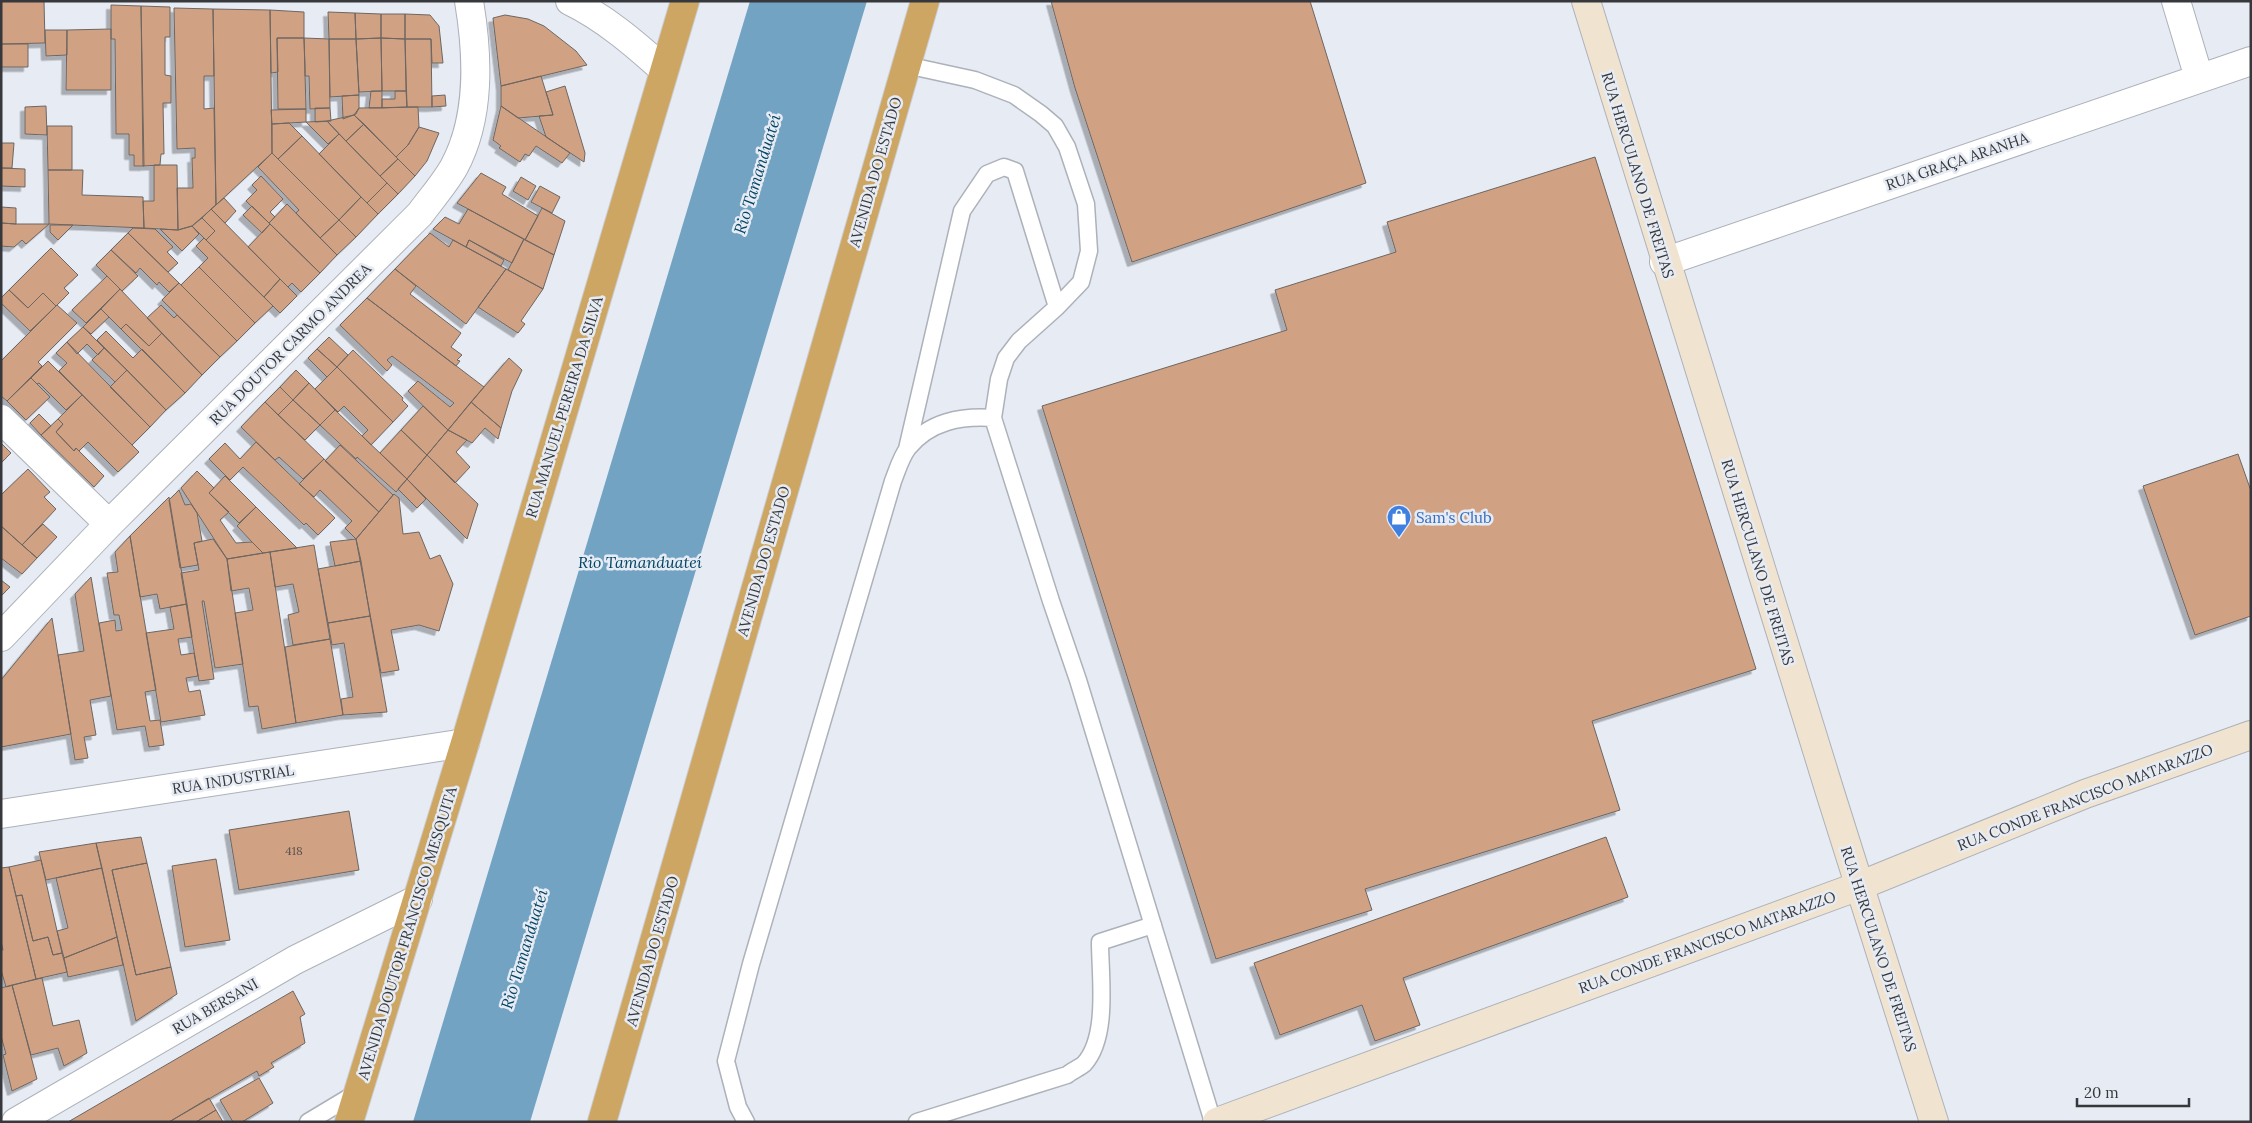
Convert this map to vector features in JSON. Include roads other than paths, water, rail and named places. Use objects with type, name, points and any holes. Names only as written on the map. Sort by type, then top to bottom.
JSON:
[{"type":"highway","name":"RUA MANUEL PEREIRA DA SILVA","points":[[465,743],[685,1]]},
{"type":"highway","name":"AVENIDA DO ESTADO","points":[[602,1122],[925,1]]},
{"type":"highway","name":"AVENIDA DOUTOR FRANCISCO MESQUITA","points":[[349,1122],[465,743]]},
{"type":"highway","points":[[612,1090],[618,1122]]},
{"type":"main road","name":"RUA HERCULANO DE FREITAS","points":[[1586,1],[1664,262],[1934,1122]]},
{"type":"main road","name":"RUA CONDE FRANCISCO MATARAZZO","points":[[1215,1122],[1261,1115],[1859,886],[2085,794],[2251,735]]},
{"type":"street","name":"RUA DOUTOR CARMO ANDREA","points":[[1,637],[109,524],[420,214],[454,167],[470,126],[476,92],[475,53],[469,1]]},
{"type":"street","points":[[570,1],[586,9],[632,41],[664,70]]},
{"type":"street","points":[[2176,1],[2199,78]]},
{"type":"street","name":"RUA GRAÇA ARANHA","points":[[1664,262],[2251,61]]},
{"type":"street","points":[[1,419],[109,524]]},
{"type":"street","name":"RUA INDUSTRIAL","points":[[1,814],[465,743]]},
{"type":"street","name":"RUA BERSANI","points":[[16,1122],[295,960],[418,899]]},
{"type":"lane","points":[[906,65],[975,80],[1014,95],[1055,126],[1067,147],[1086,204],[1090,252],[1081,282],[1057,307],[1019,341],[1006,358],[999,379],[993,418],[1078,680],[1215,1122]]},
{"type":"lane","points":[[746,1122],[738,1107],[726,1061],[751,964],[893,481],[907,449],[962,211],[987,174],[1004,167],[1015,171],[1057,307]]},
{"type":"lane","points":[[907,449],[922,434],[946,422],[968,416],[993,418]]},
{"type":"lane","points":[[916,1122],[1067,1075],[1084,1064],[1093,1049],[1100,1027],[1100,942],[1153,925]]},
{"type":"lane","points":[[308,1122],[358,1092]]},
{"type":"water","name":"Rio Tamanduateí","points":[[750,1],[867,1],[530,1122],[413,1122]]},
{"type":"place","name":"Sam's Club","points":[[1399,538]]}]
